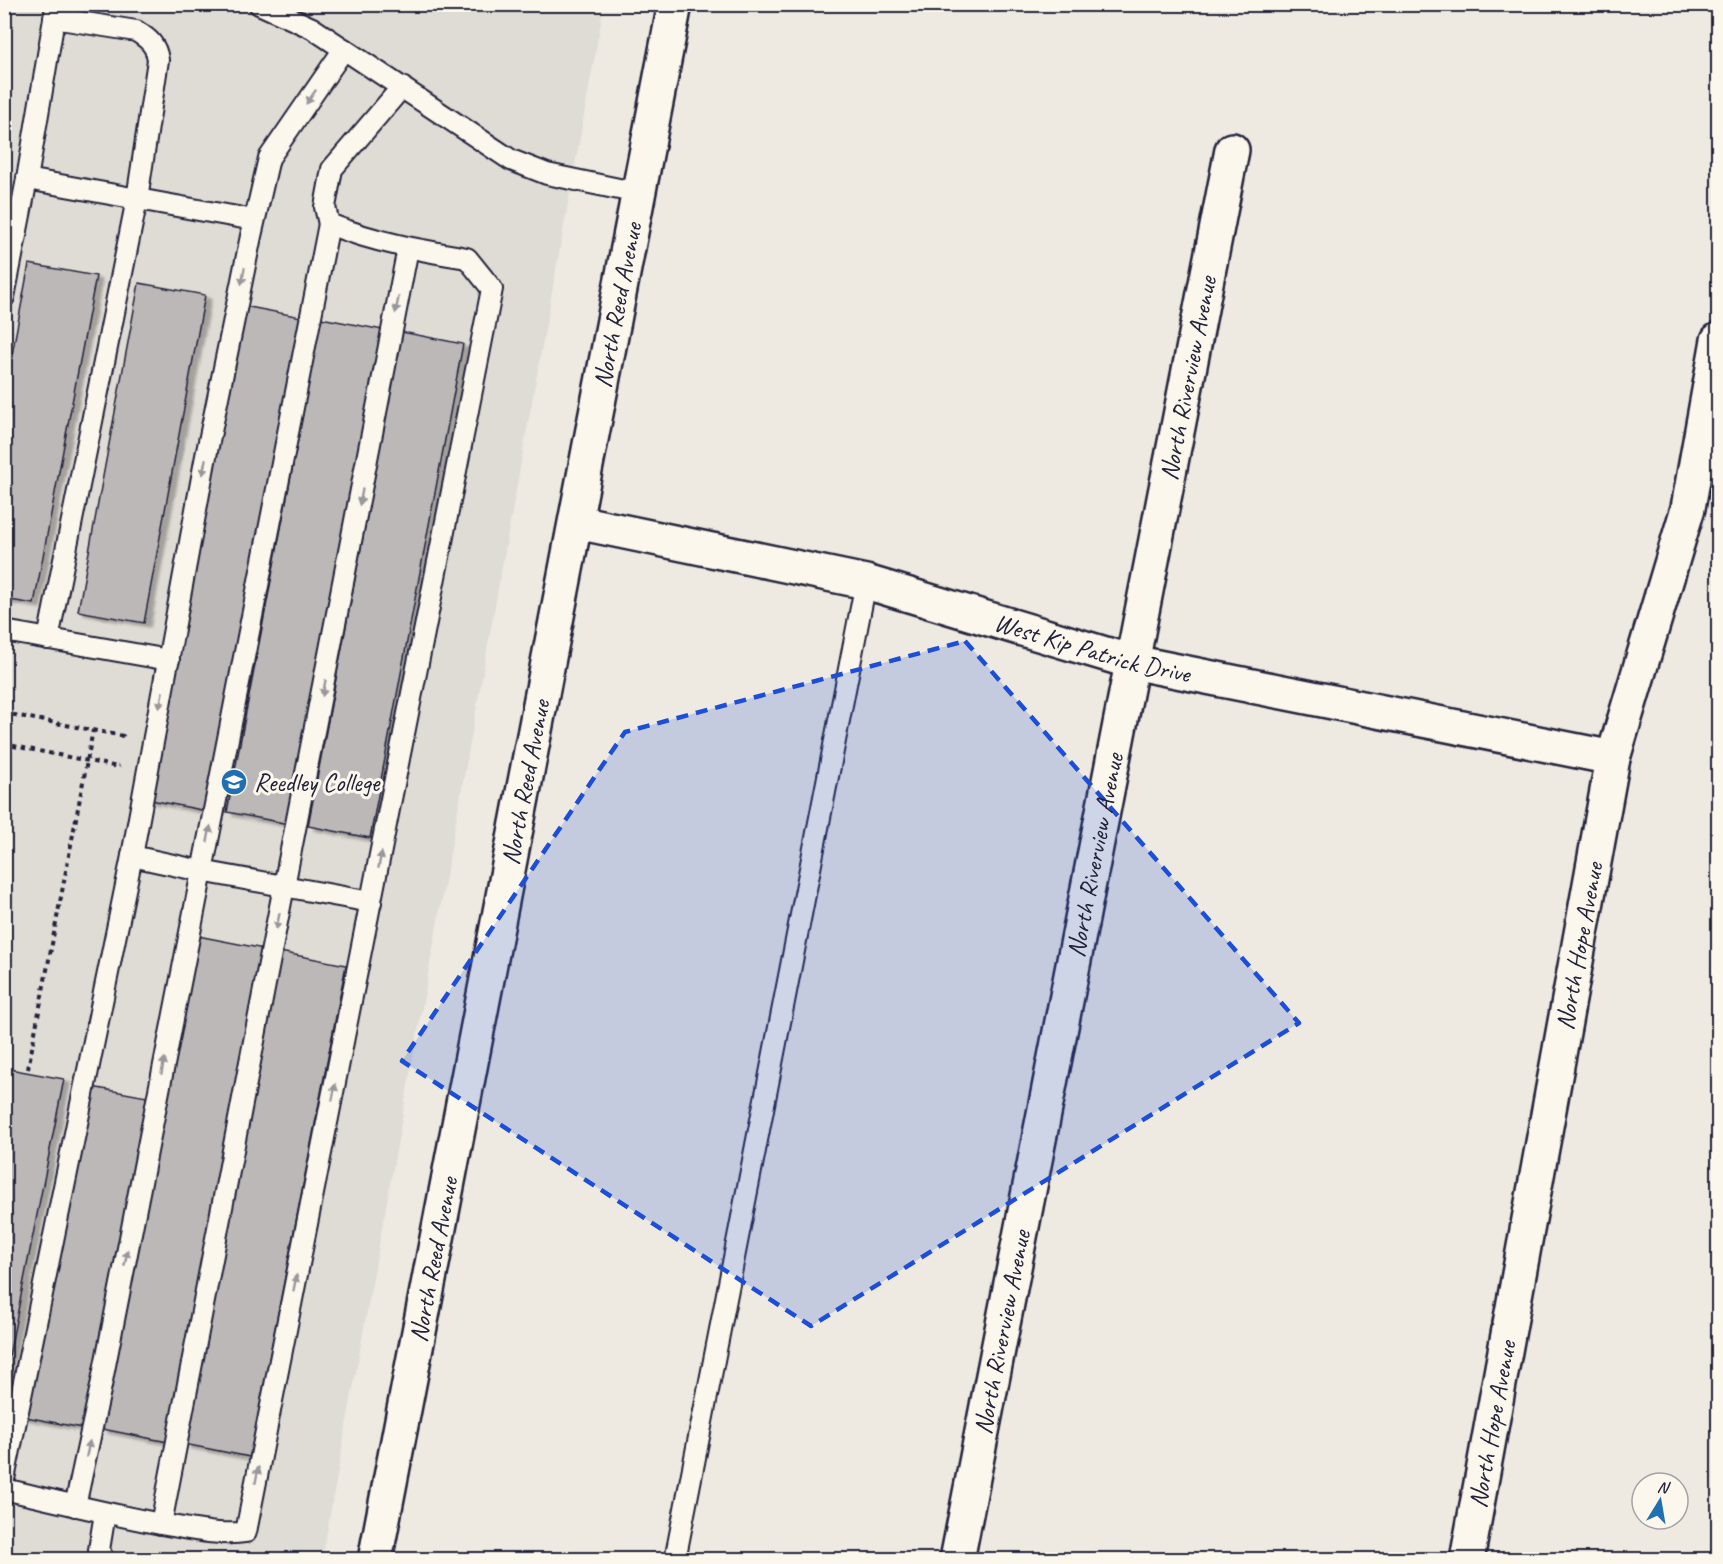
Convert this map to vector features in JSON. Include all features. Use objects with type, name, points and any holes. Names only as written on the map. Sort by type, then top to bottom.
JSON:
[{"type":"street","name":"North Reed Avenue","points":[[375,1560],[577,522],[675,4]]},
{"type":"street","name":"North Riverview Avenue","points":[[957,1560],[1232,150]]},
{"type":"street","name":"North Hope Avenue","points":[[1467,1560],[1613,758],[1688,508],[1719,340]]},
{"type":"street","name":"West Kip Patrick Drive","points":[[577,522],[866,582],[1132,662],[1613,758]]},
{"type":"lane","points":[[259,4],[312,28],[511,160],[547,174],[638,193]]},
{"type":"lane","points":[[4,297],[27,179],[55,11],[136,31],[147,37],[156,47],[158,60],[156,82],[137,199],[48,639]]},
{"type":"lane","points":[[4,1479],[132,856],[205,461],[254,220],[269,158],[344,49]]},
{"type":"lane","points":[[75,1506],[101,1386],[329,224],[325,207],[332,169],[402,87]]},
{"type":"lane","points":[[27,179],[254,220]]},
{"type":"lane","points":[[4,1489],[161,1524],[232,1534],[246,1532],[492,289],[467,258],[408,248],[360,236],[329,224]]},
{"type":"lane","points":[[161,1524],[408,248]]},
{"type":"lane","points":[[675,1560],[866,582]]},
{"type":"lane","points":[[4,632],[169,660]]},
{"type":"lane","points":[[132,856],[371,902]]},
{"type":"lane","points":[[104,1560],[99,1550],[105,1513]]},
{"type":"path","points":[[120,757],[118,767],[4,744],[7,713],[123,736],[121,746]]},
{"type":"path","points":[[28,1070],[93,730]]},
{"type":"highlighted area","points":[[965,641],[1299,1023],[811,1326],[402,1061],[625,732]]},
{"type":"shaded area","name":"Reedley College","points":[[5,5],[604,5],[322,1559],[5,1560]]},
{"type":"building","points":[[29,264],[96,276],[34,604],[4,599],[4,397]]},
{"type":"building","points":[[139,283],[205,295],[144,623],[78,611]]},
{"type":"building","points":[[239,305],[301,317],[207,811],[146,799]]},
{"type":"building","points":[[321,318],[383,330],[289,824],[227,812]]},
{"type":"building","points":[[402,332],[463,344],[370,838],[308,826]]},
{"type":"building","points":[[198,936],[264,949],[168,1442],[102,1429]]},
{"type":"building","points":[[280,952],[346,965],[250,1457],[184,1444]]},
{"type":"building","points":[[4,1068],[64,1079],[4,1381]]},
{"type":"building","points":[[81,1085],[147,1097],[82,1428],[16,1415]]},
{"type":"place","name":"Reedley College","points":[[234,782]]}]
